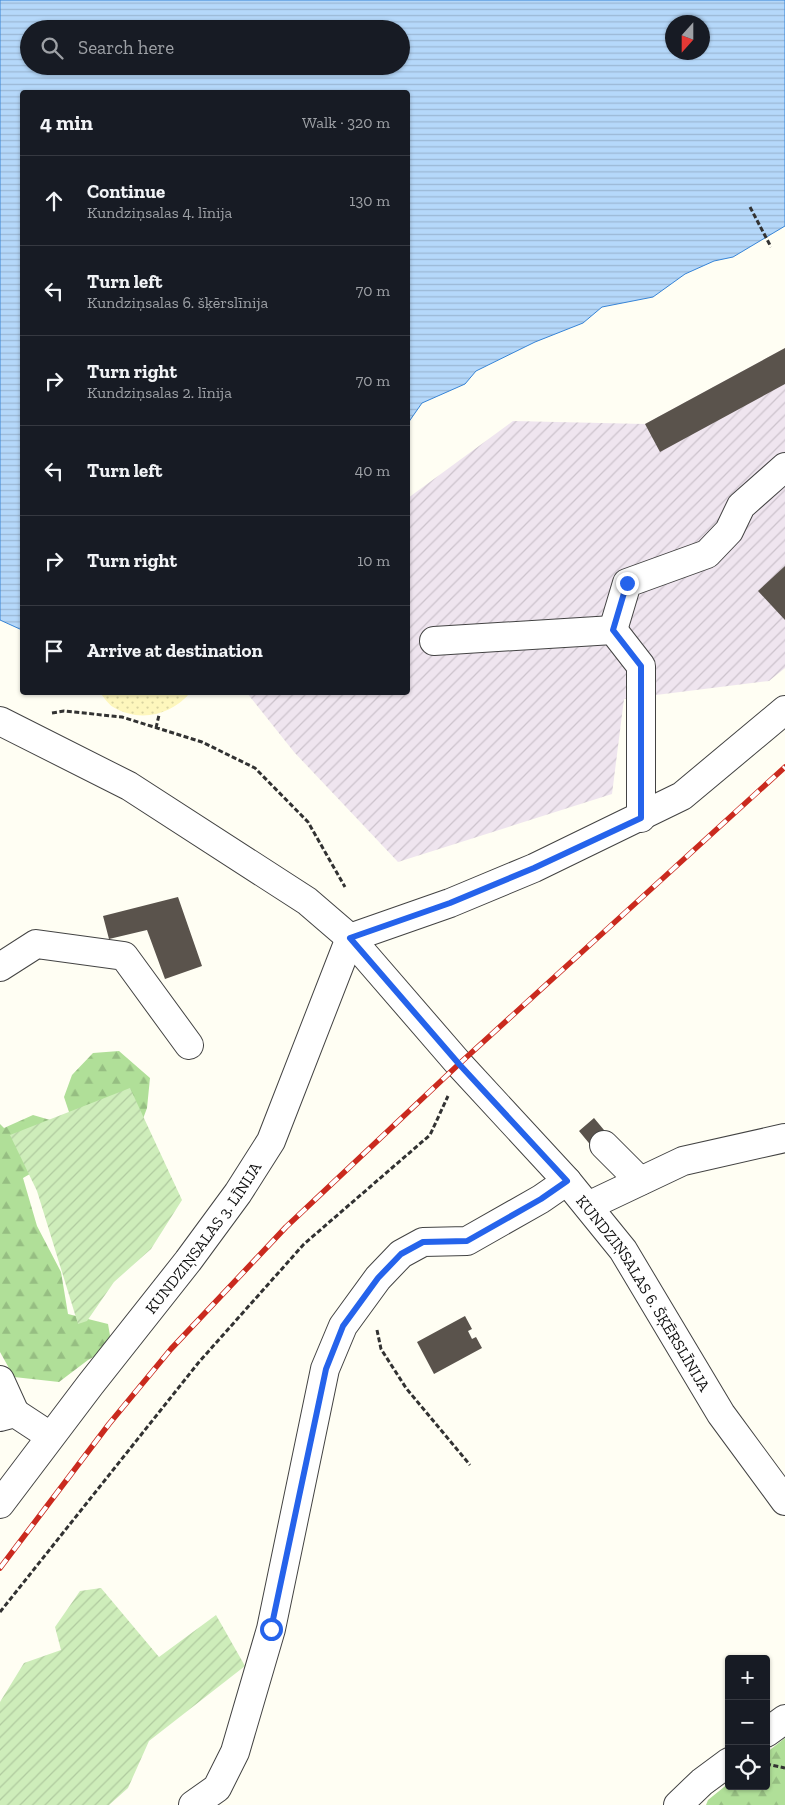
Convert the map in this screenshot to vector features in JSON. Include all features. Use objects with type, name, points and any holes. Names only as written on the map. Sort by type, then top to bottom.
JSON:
[{"type":"street","points":[[613,630],[627,583],[707,554],[729,531],[741,506],[785,467]]},
{"type":"street","points":[[434,641],[613,630]]},
{"type":"street","points":[[613,630],[641,666],[641,818]]},
{"type":"street","points":[[350,938],[450,903],[526,872],[641,818],[682,796],[785,710]]},
{"type":"street","name":"KUNDZIŅSALAS 6. ŠĶĒRSLĪNIJA","points":[[0,721],[129,786],[307,901],[350,938],[459,1064],[567,1181],[623,1250],[721,1414],[785,1501]]},
{"type":"street","name":"KUNDZIŅSALAS 3. LĪNIJA","points":[[0,1504],[50,1436],[188,1261],[238,1193],[271,1141],[350,938]]},
{"type":"street","points":[[0,967],[36,944],[124,956],[189,1045]]},
{"type":"street","points":[[588,1206],[683,1161],[785,1138]]},
{"type":"street","points":[[604,1145],[640,1181]]},
{"type":"street","points":[[192,1805],[217,1788],[235,1752],[271,1629],[326,1369],[343,1326],[378,1278],[401,1254],[423,1242],[467,1241],[541,1199],[567,1181]]},
{"type":"street","points":[[0,1380],[7,1415],[50,1436]]},
{"type":"street","points":[[770,1730],[785,1719]]},
{"type":"street","points":[[678,1805],[702,1782],[725,1765]]},
{"type":"path","points":[[750,207],[771,247]]},
{"type":"path","points":[[49,714],[64,711],[122,717],[202,742],[255,768],[308,822],[345,887]]},
{"type":"path","points":[[156,728],[159,715]]},
{"type":"path","points":[[0,1612],[199,1362],[304,1244],[430,1135],[448,1096]]},
{"type":"path","points":[[377,1329],[381,1349],[406,1388],[470,1465]]},
{"type":"path","points":[[770,1765],[785,1768]]},
{"type":"shaded area","points":[[785,348],[785,668],[769,681],[624,699],[612,794],[398,862],[294,752],[249,695],[410,695],[410,497],[513,421],[645,424]]},
{"type":"green space","points":[[119,1051],[150,1078],[147,1108],[137,1135],[54,1160],[23,1178],[37,1226],[61,1272],[68,1314],[108,1324],[112,1347],[88,1360],[59,1382],[14,1377],[0,1352],[0,1124],[4,1128],[33,1115],[74,1127],[64,1097],[72,1075],[93,1053]]},
{"type":"green space","points":[[130,1088],[182,1200],[151,1249],[114,1282],[87,1321],[78,1324],[37,1191],[10,1135]]},
{"type":"green space","points":[[101,1588],[159,1657],[216,1615],[245,1666],[149,1741],[128,1788],[109,1805],[0,1805],[0,1702],[24,1663],[61,1650],[55,1627],[80,1591]]},
{"type":"green space","points":[[785,1738],[785,1805],[706,1805],[708,1800],[725,1786],[725,1790],[770,1790],[770,1750]]},
{"type":"sand","points":[[102,695],[188,695],[174,707],[154,714],[144,715],[123,712],[108,702]]},
{"type":"water","points":[[0,0],[785,0],[785,226],[733,257],[714,261],[685,274],[653,297],[602,307],[583,323],[535,342],[476,371],[465,384],[422,403],[410,420],[410,90],[20,90],[20,629],[0,620]]},
{"type":"building","points":[[785,348],[785,384],[660,452],[645,424]]},
{"type":"building","points":[[785,566],[785,620],[758,591]]},
{"type":"building","points":[[178,897],[202,966],[165,979],[147,930],[109,939],[103,916]]},
{"type":"building","points":[[594,1118],[609,1136],[593,1148],[579,1131]]},
{"type":"building","points":[[465,1316],[472,1329],[468,1331],[472,1339],[476,1337],[482,1348],[434,1374],[417,1342]]},
{"type":"railway","points":[[0,1568],[109,1424],[171,1349],[286,1227],[459,1064],[785,767]]},
{"type":"route","points":[[271,1629],[326,1369],[343,1326],[378,1278],[401,1254],[423,1242],[467,1241],[541,1199],[567,1181],[459,1064],[350,938],[450,903],[534,868],[641,818],[641,666],[613,630],[627,583]]}]
